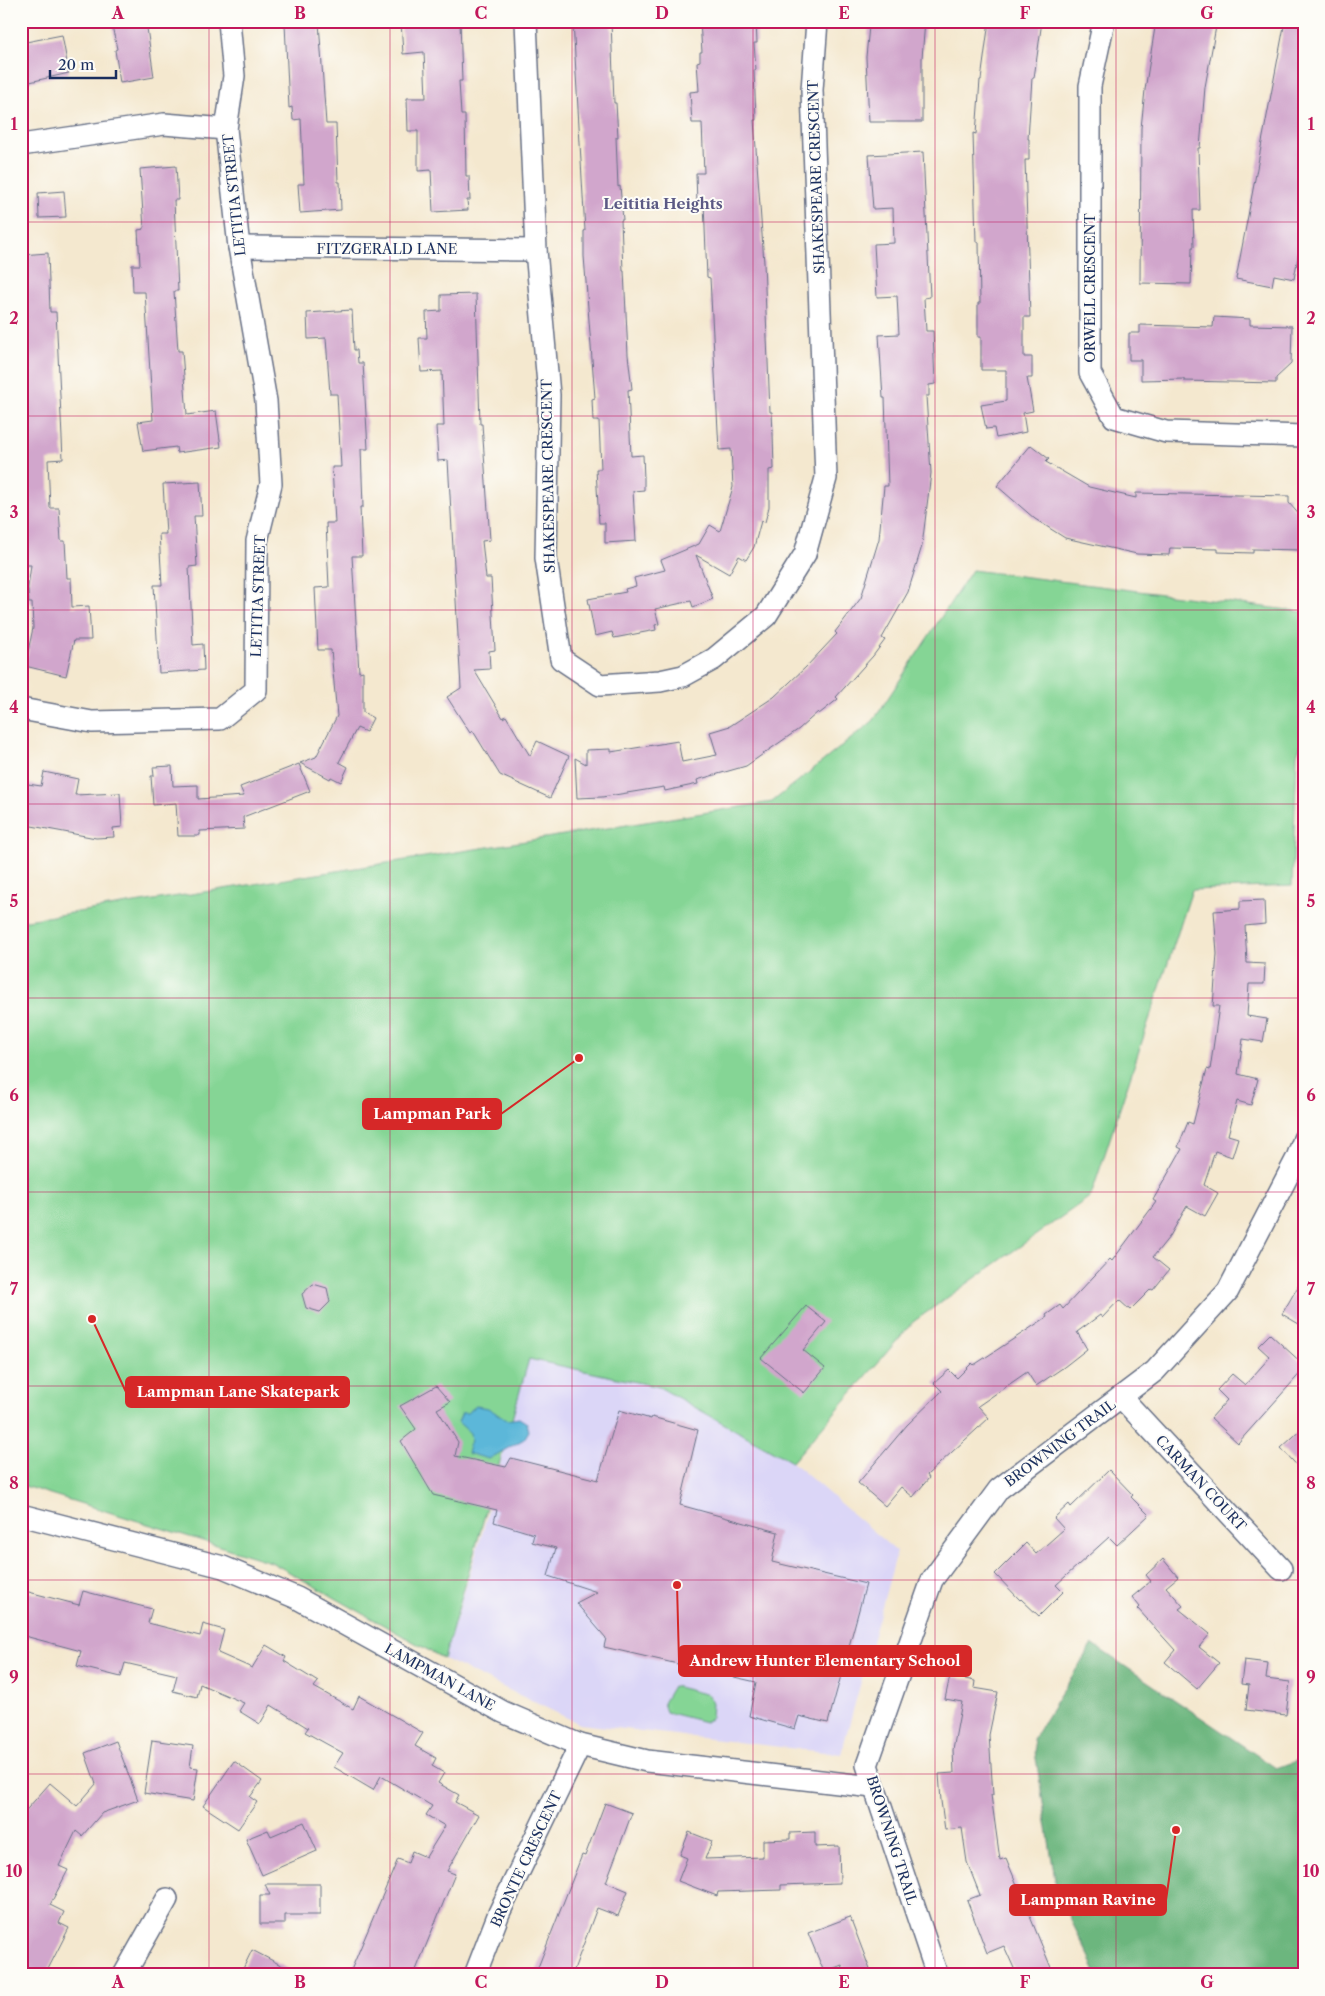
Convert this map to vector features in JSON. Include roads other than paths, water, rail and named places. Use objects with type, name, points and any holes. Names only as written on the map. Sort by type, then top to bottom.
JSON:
[{"type":"street","name":"LETITIA STREET","points":[[21,709],[92,722],[220,719],[256,690],[257,542],[271,484],[266,401],[239,247],[226,129],[234,76],[229,21]]},
{"type":"street","name":"SHAKESPEARE CRESCENT","points":[[526,21],[536,250],[548,395],[546,558],[561,658],[600,685],[660,681],[682,676],[714,659],[766,616],[805,554],[826,478],[812,90],[817,21]]},
{"type":"street","name":"ORWELL CRESCENT","points":[[1104,21],[1090,86],[1090,372],[1114,417],[1166,432],[1304,436]]},
{"type":"street","points":[[21,145],[164,124],[226,129]]},
{"type":"street","name":"FITZGERALD LANE","points":[[239,247],[536,250]]},
{"type":"street","name":"BROWNING TRAIL","points":[[937,1975],[867,1765],[932,1580],[999,1489],[1155,1371],[1228,1291],[1301,1152]]},
{"type":"street","name":"CARMAN COURT","points":[[1121,1397],[1281,1569]]},
{"type":"street","name":"LAMPMAN LANE","points":[[21,1515],[223,1567],[297,1598],[503,1712],[580,1745],[647,1761],[873,1787]]},
{"type":"street","name":"BRONTE CRESCENT","points":[[475,1975],[499,1913],[580,1745]]},
{"type":"street","points":[[124,1975],[166,1899]]},
{"type":"water","points":[[476,1406],[488,1408],[507,1420],[519,1418],[527,1423],[529,1431],[524,1439],[489,1459],[467,1453],[471,1440],[470,1433],[458,1422],[462,1413],[467,1413]]},
{"type":"place","name":"Lampman Park","points":[[579,1058]]},
{"type":"place","name":"Lampman Lane Skatepark","points":[[92,1319]]},
{"type":"place","name":"Andrew Hunter Elementary School","points":[[677,1585]]},
{"type":"place","name":"Lampman Ravine","points":[[1176,1830]]},
{"type":"district","name":"Leititia Heights","points":[[663,204]]}]
